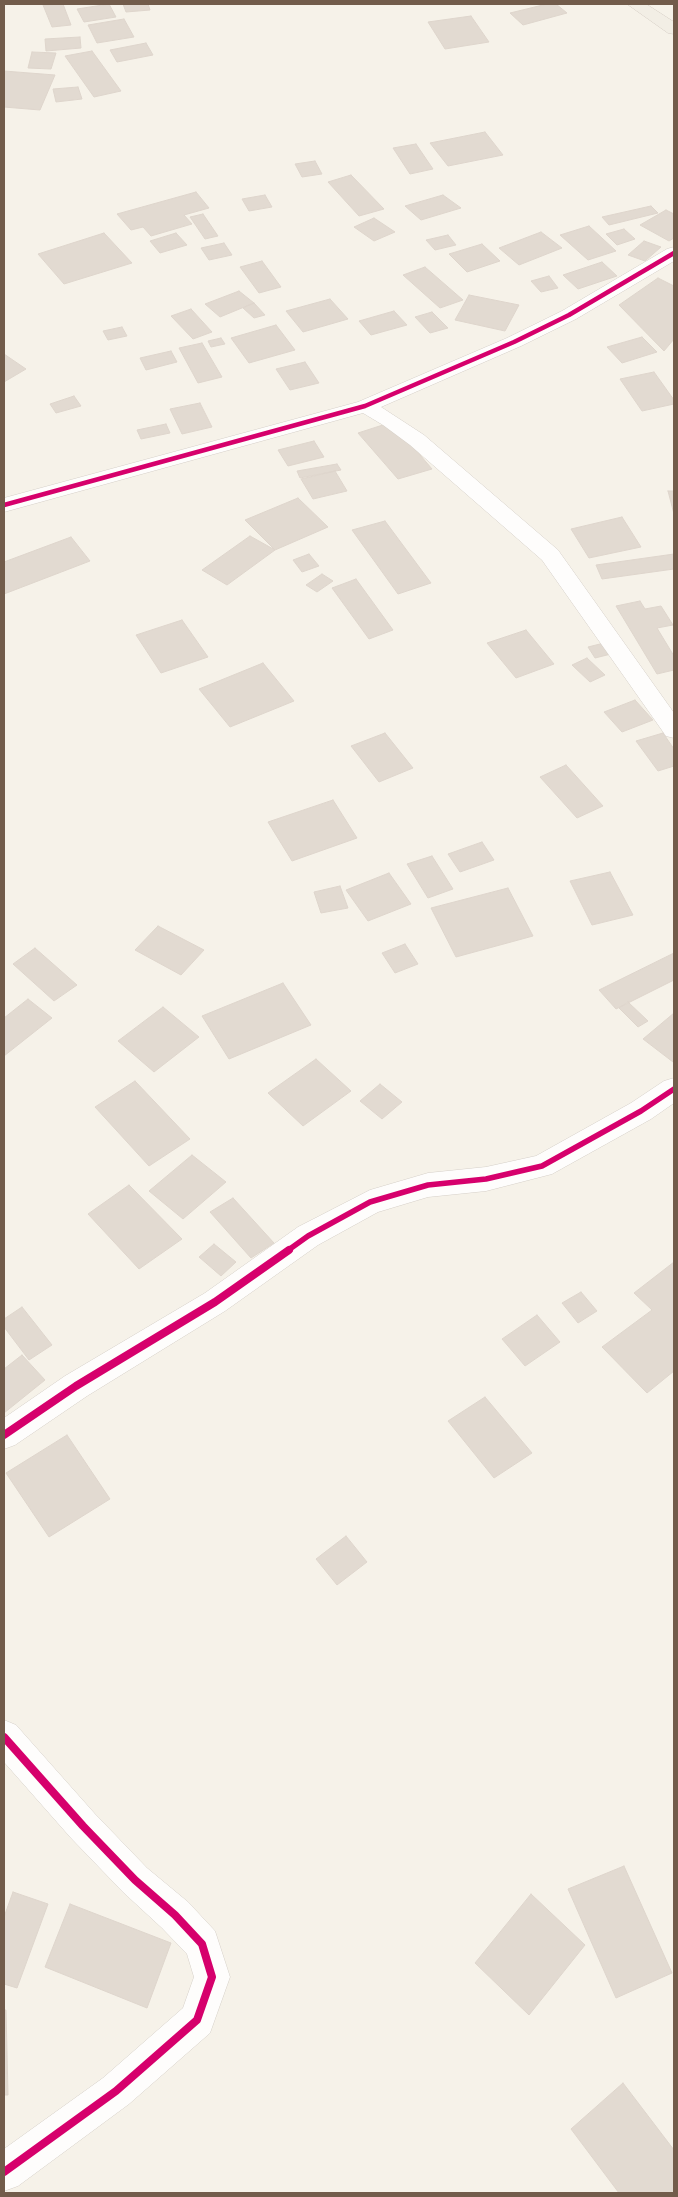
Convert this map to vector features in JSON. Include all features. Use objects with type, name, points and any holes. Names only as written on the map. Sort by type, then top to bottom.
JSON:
[{"type":"main road","points":[[634,4],[674,29]]},
{"type":"street","points":[[4,505],[365,406],[570,316],[674,253]]},
{"type":"street","points":[[365,406],[390,420],[417,440],[550,555],[674,730]]},
{"type":"street","points":[[4,1435],[76,1386],[215,1302],[308,1236],[370,1202],[428,1185],[486,1179],[542,1166],[641,1111],[674,1089]]},
{"type":"street","points":[[4,1737],[90,1833],[135,1880],[175,1915],[202,1944],[212,1977],[196,2020],[116,2091],[4,2172]]},
{"type":"building","points":[[63,4],[71,25],[52,27],[43,5]]},
{"type":"building","points":[[109,4],[116,17],[84,22],[77,9]]},
{"type":"building","points":[[123,4],[148,4],[150,10],[126,12]]},
{"type":"building","points":[[547,4],[556,4],[567,13],[523,25],[510,13]]},
{"type":"building","points":[[471,16],[489,42],[445,49],[428,22]]},
{"type":"building","points":[[124,19],[134,37],[97,43],[88,25]]},
{"type":"building","points":[[80,37],[81,48],[46,51],[45,39]]},
{"type":"building","points":[[146,43],[153,55],[117,62],[110,50]]},
{"type":"building","points":[[92,51],[121,91],[94,97],[65,56]]},
{"type":"building","points":[[32,52],[56,53],[51,69],[28,68]]},
{"type":"building","points":[[4,71],[55,75],[40,110],[4,107]]},
{"type":"building","points":[[78,87],[82,99],[56,102],[53,89]]},
{"type":"building","points":[[485,132],[503,155],[448,166],[430,143]]},
{"type":"building","points":[[416,144],[433,169],[410,174],[393,148]]},
{"type":"building","points":[[315,161],[322,174],[302,177],[295,164]]},
{"type":"building","points":[[351,175],[384,209],[359,216],[328,182]]},
{"type":"building","points":[[196,192],[209,208],[184,215],[192,224],[151,236],[143,227],[131,230],[117,214]]},
{"type":"building","points":[[265,195],[272,207],[249,211],[242,199]]},
{"type":"building","points":[[443,195],[461,208],[421,220],[405,206]]},
{"type":"building","points":[[651,206],[658,213],[609,225],[602,217]]},
{"type":"building","points":[[666,210],[674,214],[674,238],[669,241],[640,225]]},
{"type":"building","points":[[203,214],[218,236],[205,239],[190,217]]},
{"type":"building","points":[[374,218],[395,232],[374,241],[354,227]]},
{"type":"building","points":[[589,226],[616,251],[588,260],[560,235]]},
{"type":"building","points":[[624,229],[635,239],[617,245],[606,234]]},
{"type":"building","points":[[541,232],[562,248],[519,265],[499,248]]},
{"type":"building","points":[[104,233],[132,263],[64,284],[38,254]]},
{"type":"building","points":[[176,233],[187,245],[160,253],[150,241]]},
{"type":"building","points":[[448,235],[456,245],[435,250],[426,240]]},
{"type":"building","points":[[644,241],[661,247],[645,261],[628,255]]},
{"type":"building","points":[[224,243],[232,255],[209,260],[201,248]]},
{"type":"building","points":[[482,244],[500,261],[467,272],[449,254]]},
{"type":"building","points":[[262,261],[281,287],[259,293],[240,267]]},
{"type":"building","points":[[602,262],[617,276],[578,289],[563,275]]},
{"type":"building","points":[[425,267],[463,300],[440,308],[403,275]]},
{"type":"building","points":[[549,276],[558,288],[541,292],[531,281]]},
{"type":"building","points":[[658,278],[674,286],[674,339],[664,351],[619,305]]},
{"type":"building","points":[[239,291],[254,303],[220,317],[205,304]]},
{"type":"building","points":[[469,295],[519,305],[505,331],[455,320]]},
{"type":"building","points":[[330,299],[348,319],[303,332],[286,311]]},
{"type":"building","points":[[254,303],[265,315],[254,318],[243,308]]},
{"type":"building","points":[[191,309],[212,332],[193,339],[171,316]]},
{"type":"building","points":[[394,311],[407,325],[371,335],[359,321]]},
{"type":"building","points":[[432,312],[448,328],[430,333],[415,317]]},
{"type":"building","points":[[276,325],[295,350],[249,363],[231,338]]},
{"type":"building","points":[[122,327],[127,336],[108,340],[103,331]]},
{"type":"building","points":[[642,337],[657,352],[622,363],[607,347]]},
{"type":"building","points":[[221,338],[225,344],[211,347],[208,341]]},
{"type":"building","points":[[202,343],[222,377],[198,383],[179,348]]},
{"type":"building","points":[[171,351],[177,362],[146,370],[140,358]]},
{"type":"building","points":[[4,354],[26,369],[4,382]]},
{"type":"building","points":[[305,362],[319,383],[290,390],[276,369]]},
{"type":"building","points":[[654,372],[674,400],[674,404],[642,411],[620,379]]},
{"type":"building","points":[[74,396],[81,406],[56,413],[50,404]]},
{"type":"building","points":[[200,403],[212,427],[182,434],[170,409]]},
{"type":"building","points":[[392,422],[432,469],[398,479],[358,433]]},
{"type":"building","points":[[166,424],[170,433],[141,439],[137,430]]},
{"type":"building","points":[[314,441],[324,457],[288,466],[278,450]]},
{"type":"building","points":[[337,464],[341,470],[300,478],[297,471]]},
{"type":"building","points":[[335,471],[347,491],[313,499],[301,479]]},
{"type":"building","points":[[668,491],[674,491],[674,514]]},
{"type":"building","points":[[298,498],[328,527],[275,550],[245,520]]},
{"type":"building","points":[[622,517],[641,547],[589,558],[571,529]]},
{"type":"building","points":[[385,521],[431,583],[398,594],[352,530]]},
{"type":"building","points":[[250,536],[275,550],[227,585],[202,570]]},
{"type":"building","points":[[71,537],[90,561],[4,594],[4,562]]},
{"type":"building","points":[[309,554],[319,566],[302,572],[293,560]]},
{"type":"building","points":[[674,554],[674,569],[602,579],[596,565]]},
{"type":"building","points":[[322,574],[333,581],[317,592],[306,585]]},
{"type":"building","points":[[356,579],[393,630],[369,639],[332,588]]},
{"type":"building","points":[[640,601],[645,609],[661,606],[673,625],[657,628],[674,656],[674,670],[657,674],[616,606]]},
{"type":"building","points":[[182,620],[208,657],[161,673],[136,635]]},
{"type":"building","points":[[526,630],[554,664],[516,678],[487,643]]},
{"type":"building","points":[[604,643],[611,654],[595,658],[588,647]]},
{"type":"building","points":[[587,658],[605,675],[590,682],[572,665]]},
{"type":"building","points":[[263,663],[294,701],[230,727],[199,689]]},
{"type":"building","points":[[635,700],[653,720],[622,732],[604,712]]},
{"type":"building","points":[[385,733],[413,768],[379,782],[351,746]]},
{"type":"building","points":[[663,733],[674,749],[674,766],[658,771],[636,741]]},
{"type":"building","points":[[566,765],[603,806],[577,818],[540,777]]},
{"type":"building","points":[[333,800],[357,838],[292,861],[268,822]]},
{"type":"building","points":[[482,842],[494,860],[460,872],[448,854]]},
{"type":"building","points":[[432,856],[453,889],[428,898],[407,864]]},
{"type":"building","points":[[610,872],[633,915],[592,925],[570,881]]},
{"type":"building","points":[[389,873],[411,904],[368,921],[346,890]]},
{"type":"building","points":[[340,886],[348,908],[321,913],[314,892]]},
{"type":"building","points":[[508,888],[533,936],[456,957],[431,908]]},
{"type":"building","points":[[158,926],[204,950],[181,975],[135,950]]},
{"type":"building","points":[[405,944],[418,964],[395,973],[382,953]]},
{"type":"building","points":[[35,948],[77,985],[54,1001],[13,964]]},
{"type":"building","points":[[674,953],[674,980],[616,1009],[599,990]]},
{"type":"building","points":[[283,983],[311,1025],[229,1059],[202,1016]]},
{"type":"building","points":[[28,999],[52,1018],[4,1056],[4,1018]]},
{"type":"building","points":[[628,1002],[648,1021],[638,1027],[619,1008]]},
{"type":"building","points":[[163,1007],[199,1037],[154,1072],[118,1041]]},
{"type":"building","points":[[674,1013],[674,1061],[673,1062],[643,1039]]},
{"type":"building","points":[[316,1059],[351,1091],[303,1126],[268,1093]]},
{"type":"building","points":[[135,1081],[190,1139],[149,1166],[95,1107]]},
{"type":"building","points":[[380,1084],[402,1102],[382,1119],[360,1101]]},
{"type":"building","points":[[192,1155],[226,1182],[183,1219],[149,1191]]},
{"type":"building","points":[[129,1185],[182,1239],[139,1269],[88,1214]]},
{"type":"building","points":[[233,1198],[274,1243],[251,1258],[210,1212]]},
{"type":"building","points":[[214,1244],[236,1262],[221,1276],[199,1257]]},
{"type":"building","points":[[674,1262],[674,1371],[647,1393],[602,1347],[652,1310],[634,1293]]},
{"type":"building","points":[[581,1292],[597,1311],[578,1323],[562,1303]]},
{"type":"building","points":[[22,1307],[52,1345],[29,1360],[4,1327],[4,1319]]},
{"type":"building","points":[[537,1315],[560,1342],[525,1366],[502,1339]]},
{"type":"building","points":[[22,1355],[45,1380],[4,1413],[4,1369]]},
{"type":"building","points":[[485,1397],[532,1453],[494,1478],[448,1421]]},
{"type":"building","points":[[67,1435],[110,1499],[49,1537],[6,1473]]},
{"type":"building","points":[[346,1536],[367,1562],[337,1585],[316,1559]]},
{"type":"building","points":[[624,1866],[672,1973],[616,1998],[568,1889]]},
{"type":"building","points":[[13,1892],[48,1904],[17,1988],[4,1984],[4,1917]]},
{"type":"building","points":[[531,1894],[585,1945],[529,2015],[475,1963]]},
{"type":"building","points":[[70,1904],[171,1943],[147,2008],[45,1967]]},
{"type":"building","points":[[4,2010],[6,2010],[8,2095],[4,2095]]},
{"type":"building","points":[[623,2083],[674,2150],[674,2193],[619,2193],[571,2129]]},
{"type":"cycle path","points":[[4,505],[365,406],[514,342],[569,315],[674,253]]},
{"type":"cycle path","points":[[4,1435],[76,1386],[215,1302],[308,1236],[370,1202],[428,1185],[486,1179],[542,1166],[641,1111],[674,1089]]},
{"type":"cycle path","points":[[4,1737],[83,1826],[135,1880],[175,1915],[202,1944],[212,1977],[197,2020],[116,2091],[4,2172]]}]
